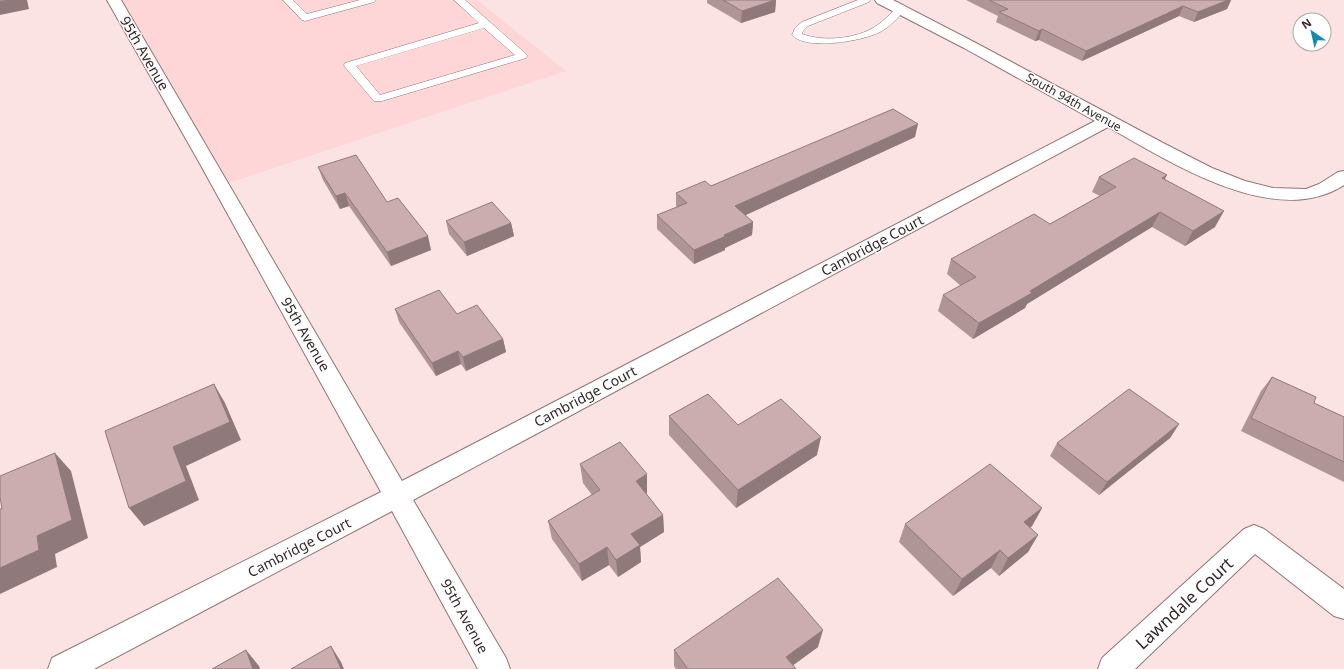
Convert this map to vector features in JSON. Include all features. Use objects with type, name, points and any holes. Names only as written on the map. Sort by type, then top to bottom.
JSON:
[{"type":"street","name":"95th Avenue","points":[[114,0],[495,669]]},
{"type":"street","name":"South 94th Avenue","points":[[882,0],[965,42],[1107,121],[1205,172],[1230,182],[1271,193],[1306,195],[1319,192],[1344,176]]},
{"type":"street","name":"Cambridge Court","points":[[63,669],[397,496],[1107,121]]},
{"type":"street","name":"Lawndale Court","points":[[1113,669],[1254,537],[1344,606]]},
{"type":"lane","points":[[288,0],[305,18],[372,0]]},
{"type":"lane","points":[[459,0],[486,24],[522,56],[378,99],[350,65],[486,24]]},
{"type":"lane","points":[[866,0],[805,24],[798,30],[797,35],[811,40],[858,37],[878,30],[900,9]]},
{"type":"shaded area","points":[[110,0],[477,0],[566,71],[214,188]]},
{"type":"building","points":[[723,0],[775,0],[742,11]]},
{"type":"building","points":[[989,0],[1228,0],[1198,12],[1183,6],[1086,51],[1042,29],[1039,31],[999,12],[1008,9]]},
{"type":"building","points":[[893,109],[918,124],[735,206],[753,222],[724,235],[726,236],[694,250],[657,215],[687,203],[676,193],[705,181],[711,186]]},
{"type":"building","points":[[356,155],[387,202],[398,198],[428,236],[387,252],[345,193],[336,196],[318,167]]},
{"type":"building","points":[[1134,158],[1167,175],[1162,178],[1224,211],[1193,231],[1160,212],[1030,291],[1032,293],[979,323],[943,295],[976,277],[951,259],[1034,214],[1050,224],[1116,187],[1099,177]]},
{"type":"building","points":[[492,202],[511,223],[464,242],[446,221]]},
{"type":"building","points":[[439,290],[457,314],[477,305],[503,339],[463,357],[458,351],[432,363],[395,309]]},
{"type":"building","points":[[1272,377],[1316,397],[1314,403],[1344,417],[1344,462],[1251,418]]},
{"type":"building","points":[[214,384],[230,422],[173,447],[186,481],[129,508],[105,431]]},
{"type":"building","points":[[1129,389],[1179,424],[1107,482],[1057,443]]},
{"type":"building","points":[[708,394],[738,425],[781,399],[821,437],[738,490],[669,416]]},
{"type":"building","points":[[620,442],[647,474],[636,481],[663,515],[631,534],[640,545],[616,560],[607,547],[579,564],[548,521],[600,490],[580,464]]},
{"type":"building","points":[[55,453],[72,520],[37,536],[39,550],[0,568],[0,509],[2,509],[0,497],[0,476]]},
{"type":"building","points":[[990,464],[1042,508],[1024,522],[1038,535],[1008,558],[1000,550],[962,579],[905,524]]},
{"type":"building","points":[[778,578],[823,630],[786,657],[796,669],[688,669],[674,650]]},
{"type":"building","points":[[331,646],[341,669],[291,669]]},
{"type":"building","points":[[246,650],[253,669],[212,669]]}]
